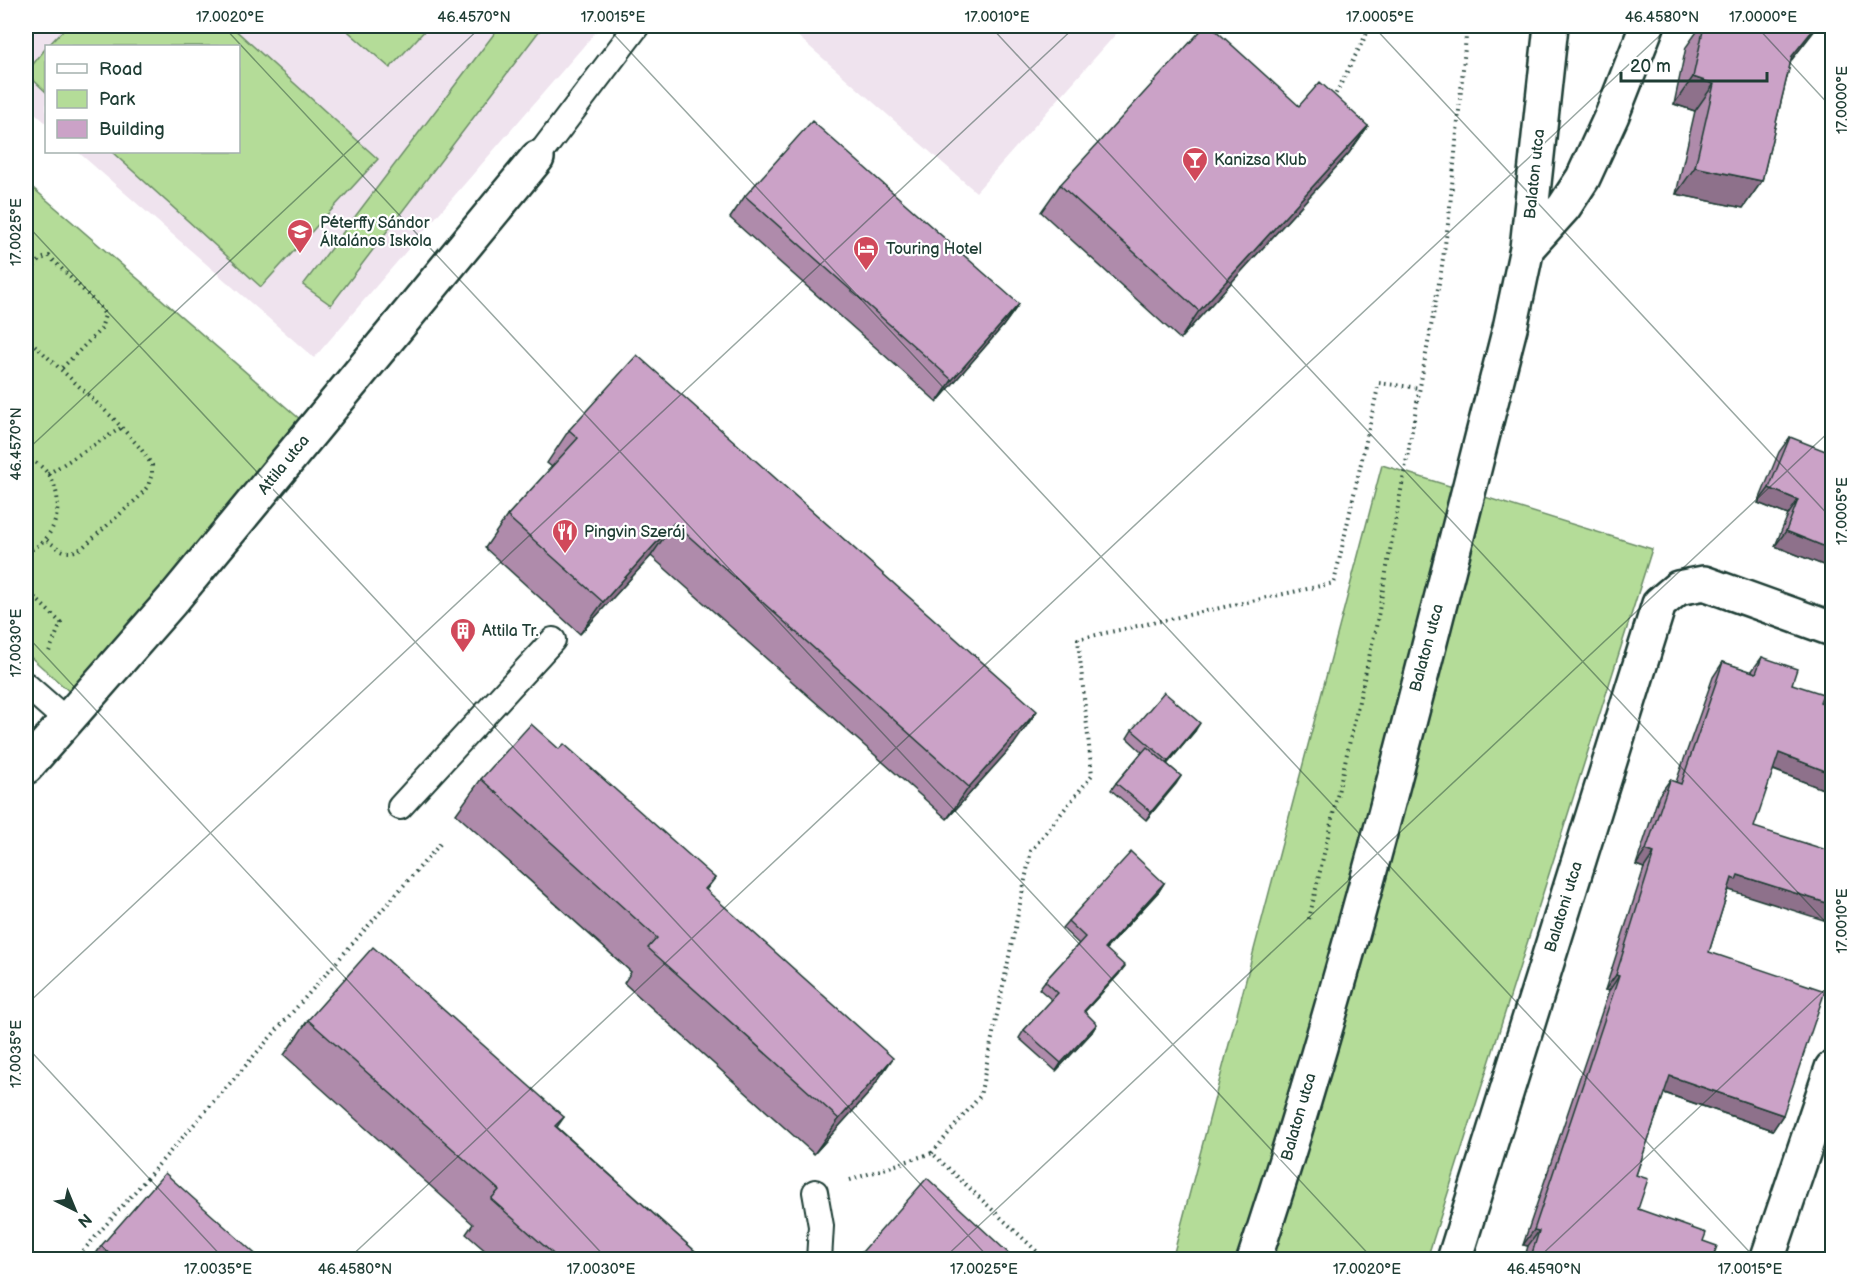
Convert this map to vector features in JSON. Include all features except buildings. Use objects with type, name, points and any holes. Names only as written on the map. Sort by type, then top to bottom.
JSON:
[{"type":"street","name":"Balaton utca","points":[[1254,1260],[1294,1138],[1378,835],[1510,328],[1527,248],[1551,26]]},
{"type":"street","points":[[1527,248],[1564,207],[1583,178],[1612,115],[1647,26]]},
{"type":"street","name":"Attila utca","points":[[26,767],[183,588],[537,158]]},
{"type":"street","name":"Balatoni utca","points":[[1454,1260],[1659,604],[1678,588],[1704,583],[1833,629]]},
{"type":"street","points":[[1767,1260],[1833,1068]]},
{"type":"lane","points":[[537,158],[637,26]]},
{"type":"lane","points":[[400,807],[553,640]]},
{"type":"lane","points":[[29,688],[68,721]]},
{"type":"lane","points":[[815,1192],[821,1226],[819,1260]]},
{"type":"path","points":[[1330,105],[1367,33],[1374,26]]},
{"type":"path","points":[[1307,928],[1376,627],[1441,273],[1449,217],[1467,26]]},
{"type":"path","points":[[26,275],[41,259],[50,256],[105,315],[101,329],[60,370]]},
{"type":"path","points":[[26,337],[121,427],[152,465],[148,486],[82,548],[72,553],[61,551],[45,539]]},
{"type":"path","points":[[815,1192],[932,1153],[980,1096],[1031,851],[1092,775],[1078,639],[1334,583],[1379,384],[1420,388]]},
{"type":"path","points":[[48,474],[121,427]]},
{"type":"path","points":[[26,456],[40,465],[48,474],[58,500],[54,524],[45,539],[33,550],[26,552]]},
{"type":"path","points":[[26,589],[61,623],[29,688]]},
{"type":"path","points":[[75,1260],[440,844]]},
{"type":"path","points":[[932,1153],[1046,1260]]},
{"type":"shaded area","name":"Péterffy Sándor Általános Iskola","points":[[35,26],[601,26],[314,358],[79,153],[240,153],[240,45],[45,45],[45,122],[26,105],[26,36]]},
{"type":"shaded area","points":[[786,26],[1123,26],[976,192]]},
{"type":"green space","points":[[67,26],[231,26],[378,159],[261,287],[113,153],[240,153],[240,45],[49,45]]},
{"type":"green space","points":[[342,26],[429,26],[390,68]]},
{"type":"green space","points":[[500,26],[543,26],[331,305],[303,285]]},
{"type":"green space","points":[[45,49],[45,91],[26,73]]},
{"type":"green space","points":[[26,182],[301,420],[72,694],[26,653]]},
{"type":"green space","points":[[1382,465],[1652,549],[1427,1259],[1172,1260]]},
{"type":"place","name":"Kanizsa Klub","points":[[1195,183]]},
{"type":"place","name":"Péterffy Sándor Általános Iskola","points":[[300,255]]},
{"type":"place","name":"Touring Hotel","points":[[866,272]]},
{"type":"place","name":"Pingvin Szeráj","points":[[565,555]]},
{"type":"place","name":"Attila Tr.","points":[[463,654]]}]
